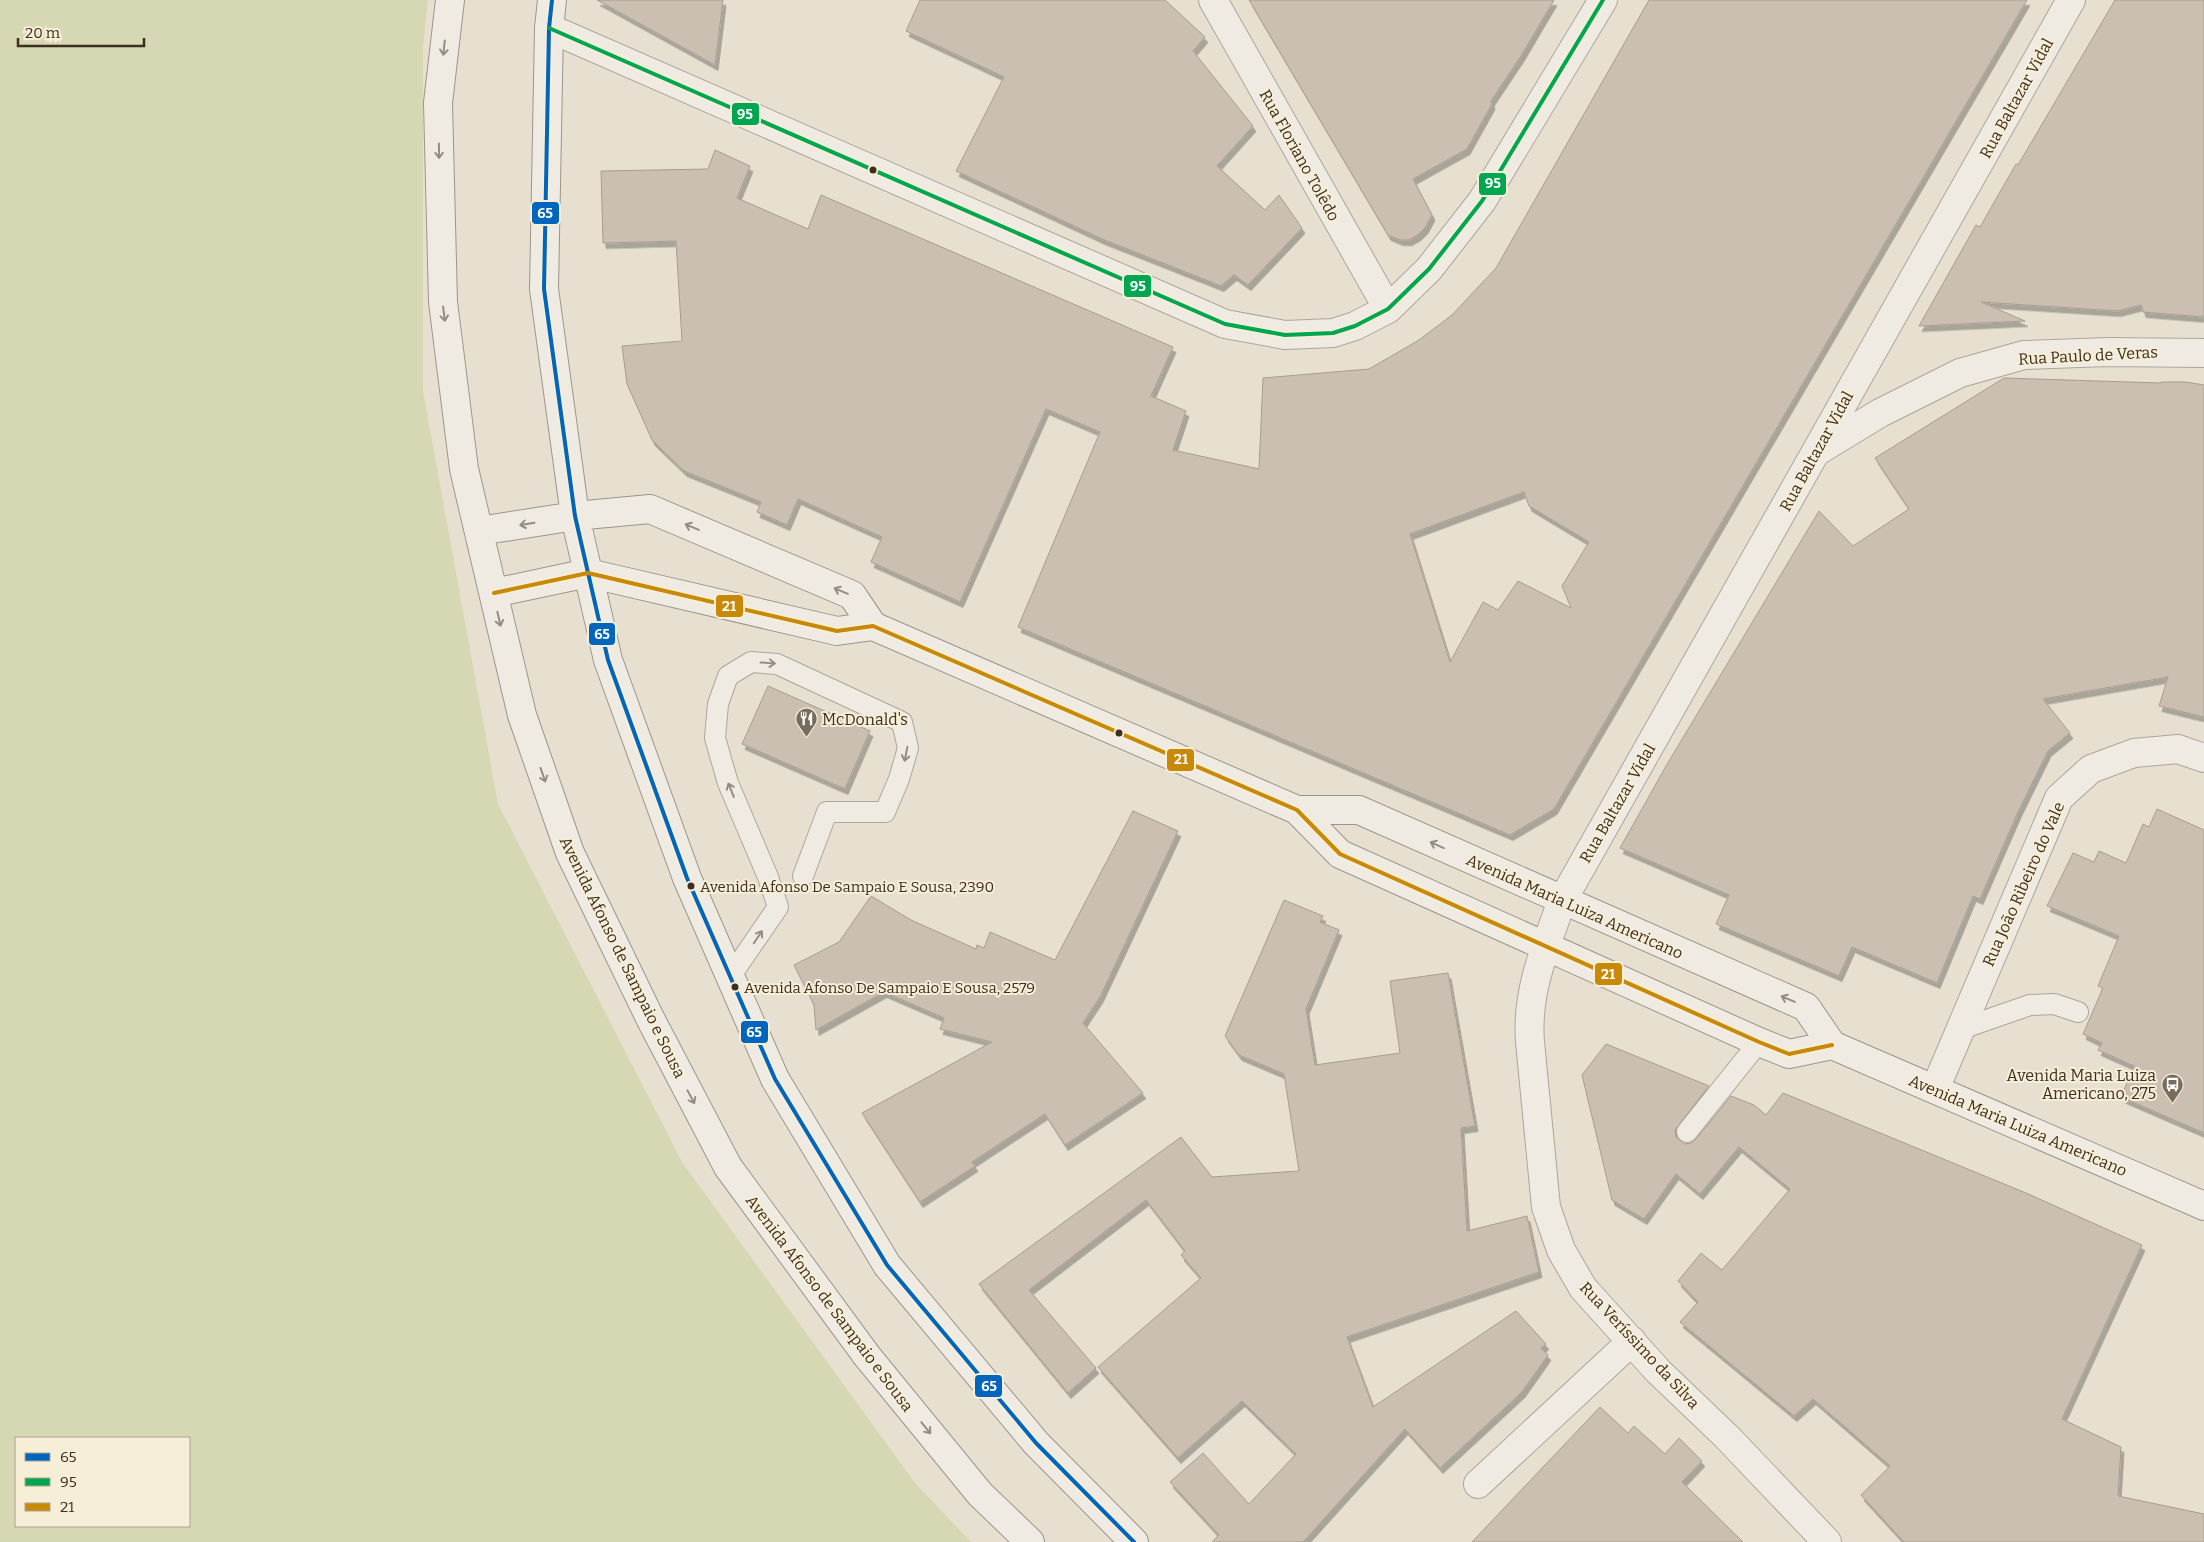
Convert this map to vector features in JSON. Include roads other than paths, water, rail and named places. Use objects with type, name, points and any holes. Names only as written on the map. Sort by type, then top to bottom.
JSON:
[{"type":"main road","name":"Avenida Afonso de Sampaio e Sousa","points":[[450,0],[438,103],[443,302],[464,469],[522,715],[570,854],[651,1020],[728,1167],[866,1356],[980,1494],[1030,1542]]},
{"type":"main road","points":[[552,0],[549,28],[544,289],[574,516],[608,660],[687,878],[775,1079],[887,1265],[1036,1443],[1134,1542]]},
{"type":"main road","name":"Rua Floriano Tolêdo","points":[[1213,0],[1388,309]]},
{"type":"main road","points":[[549,28],[1225,324],[1285,336],[1333,333],[1355,326],[1388,309],[1430,268],[1482,201],[1603,0]]},
{"type":"main road","name":"Rua Baltazar Vidal","points":[[1562,901],[2071,0]]},
{"type":"main road","name":"Rua Paulo de Veras","points":[[1815,453],[1880,413],[1960,373],[2024,355],[2108,352],[2204,353]]},
{"type":"main road","points":[[480,531],[574,516],[650,509],[852,596],[873,626]]},
{"type":"main road","name":"Avenida Maria Luiza Americano","points":[[494,593],[588,573],[837,630],[873,626],[1297,810],[1340,854],[1759,1042],[1790,1054],[1832,1045]]},
{"type":"main road","name":"Rua João Ribeiro do Vale","points":[[1935,1089],[2059,798],[2091,769],[2134,753],[2178,748],[2204,758]]},
{"type":"main road","name":"Avenida Maria Luiza Americano","points":[[1297,810],[1359,810],[1806,1007],[1832,1045],[2204,1206]]},
{"type":"main road","name":"Rua Veríssimo da Silva","points":[[1562,901],[1533,990],[1528,1019],[1546,1207],[1561,1250],[1583,1288],[1827,1542]]},
{"type":"main road","points":[[1478,1484],[1632,1341]]},
{"type":"lane","points":[[730,977],[778,907],[768,877],[728,783],[715,738],[718,704],[728,676],[751,662],[777,664],[902,722],[908,748],[900,779],[885,812],[827,812],[803,876]]},
{"type":"lane","points":[[1961,1029],[2030,1005],[2054,1004],[2078,1012]]},
{"type":"lane","points":[[1687,1132],[1759,1042]]},
{"type":"place","name":"McDonald's","points":[[806,738]]},
{"type":"place","name":"Avenida Afonso De Sampaio E Sousa, 2390","points":[[691,886]]},
{"type":"place","name":"Avenida Afonso De Sampaio E Sousa, 2579","points":[[735,987]]},
{"type":"place","name":"Avenida Maria Luiza Americano, 275","points":[[2172,1103]]}]
